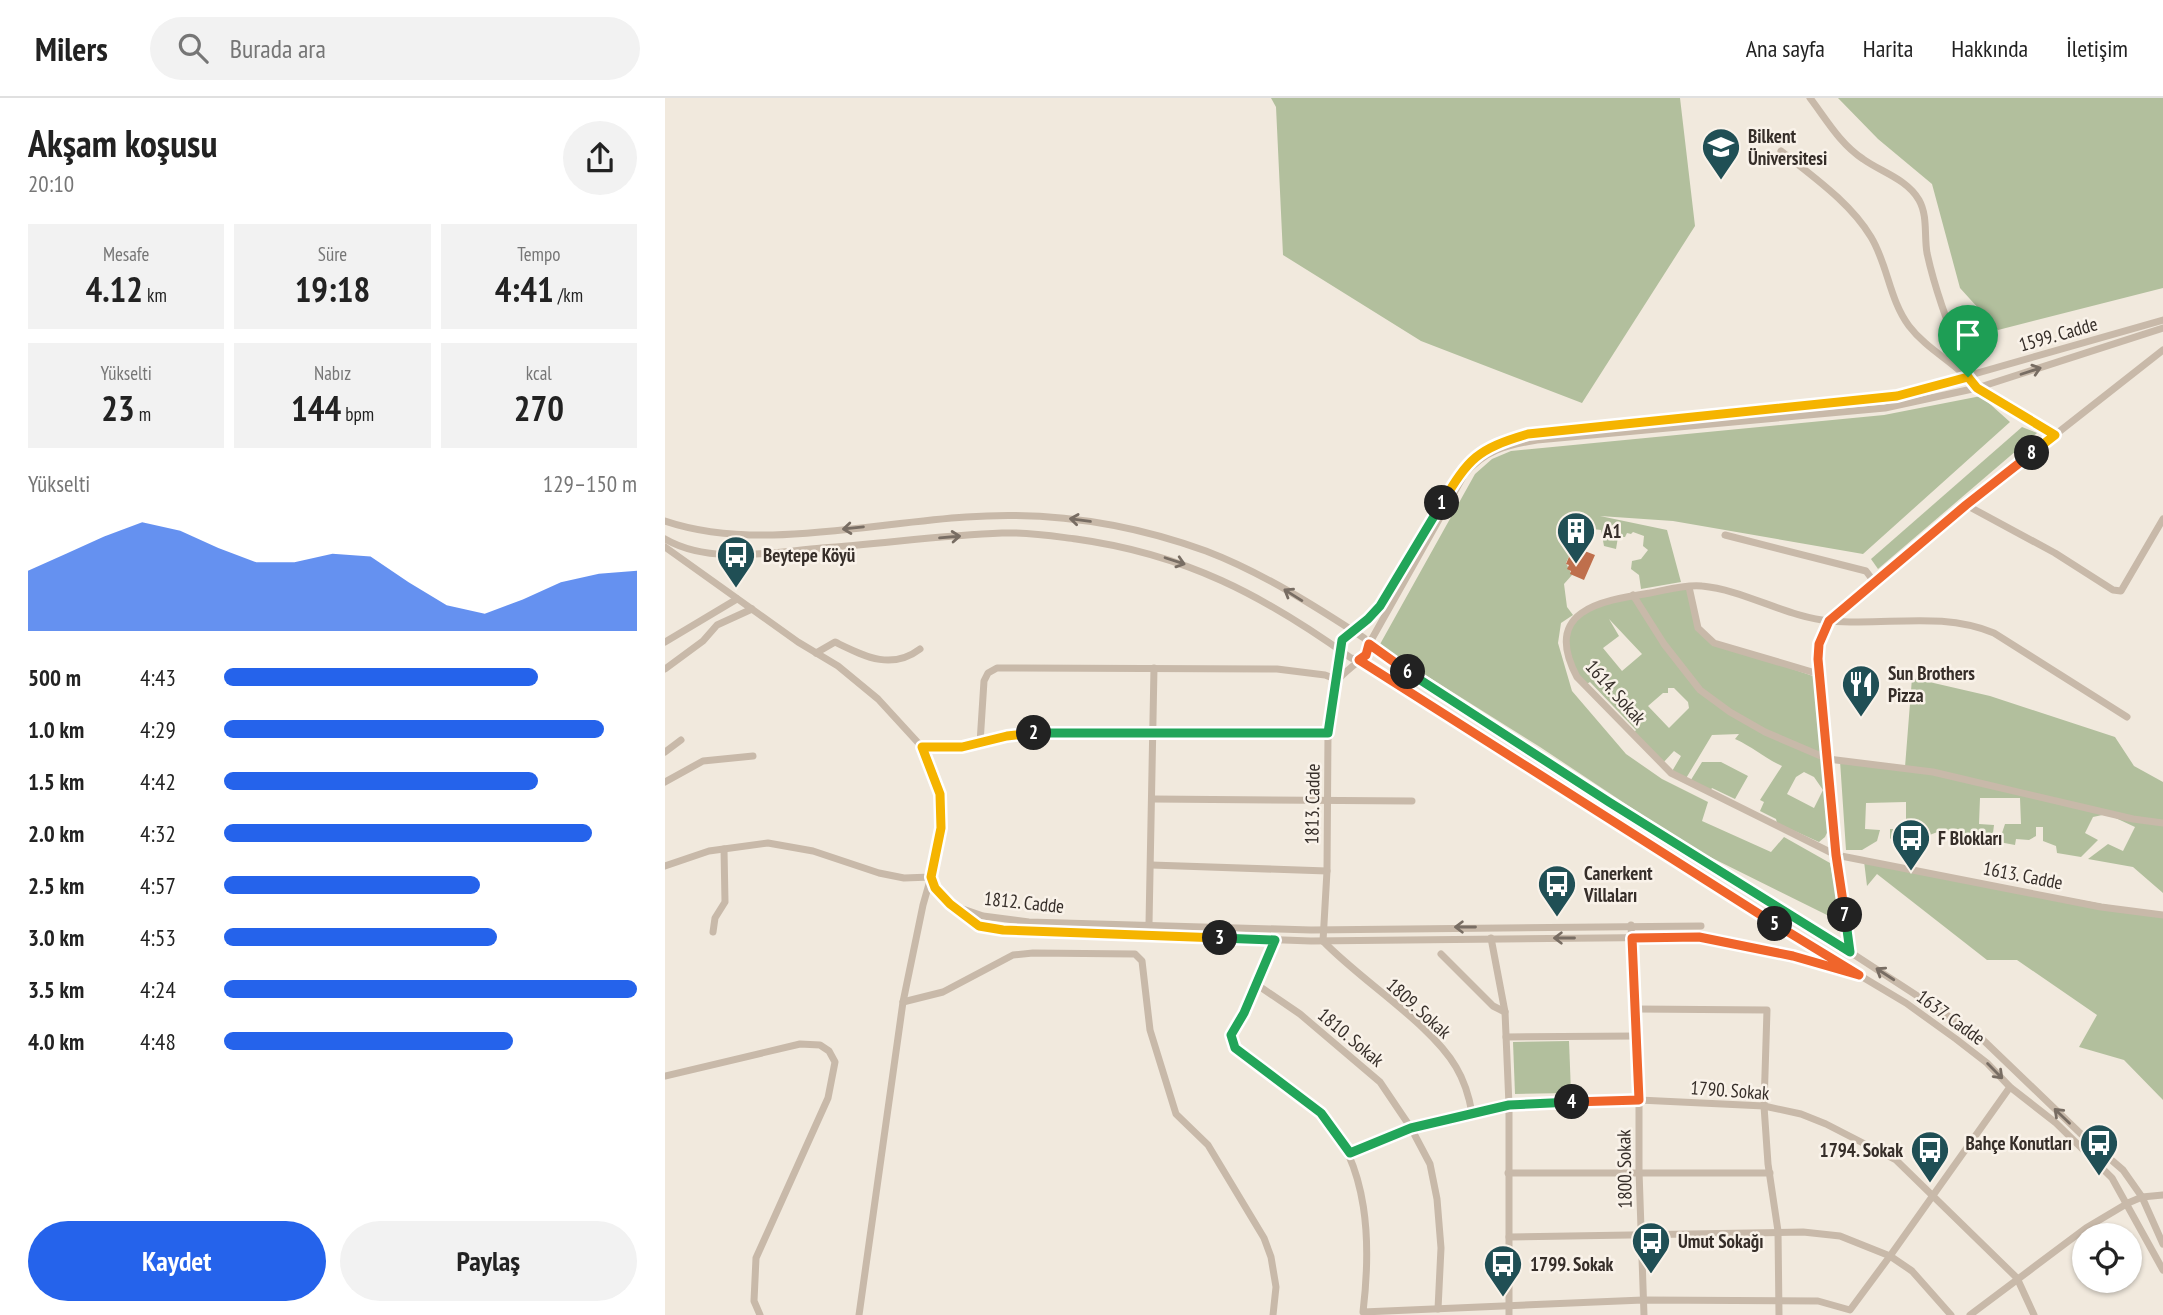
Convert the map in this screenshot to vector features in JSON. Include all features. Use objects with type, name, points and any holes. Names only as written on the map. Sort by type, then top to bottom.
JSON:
[{"type":"street","points":[[1810,98],[1841,140],[1862,159],[1907,186],[1919,199],[1924,211],[1927,252],[1944,315],[1968,377]]},
{"type":"street","points":[[1781,151],[1854,213],[1871,237],[1882,261],[1893,299],[1910,326],[1937,354],[1968,377],[1977,388],[2055,435]]},
{"type":"street","name":"1599. Cadde","points":[[1351,631],[1380,606],[1460,473],[1474,456],[1496,443],[1541,432],[1897,396],[2163,320]]},
{"type":"street","name":"1599. Cadde","points":[[1369,644],[1464,475],[1476,460],[1501,446],[1537,440],[1885,408],[1977,388],[2163,328]]},
{"type":"street","points":[[1850,952],[1836,855],[1819,674],[1819,644],[1829,621],[1966,505],[2163,350]]},
{"type":"street","points":[[1966,505],[2055,553],[2113,590],[2121,591],[2163,519]]},
{"type":"street","points":[[665,521],[683,527],[744,536],[1015,515],[1098,523],[1206,551],[1267,579],[1364,638],[1369,644],[1366,655],[1345,669],[1338,680],[1293,670],[994,669],[984,681],[979,744]]},
{"type":"street","points":[[665,539],[673,544],[709,552],[752,555],[1005,533],[1049,535],[1100,542],[1205,571],[1276,607],[1351,658],[1359,660],[1594,812],[1859,975]]},
{"type":"street","points":[[1725,535],[1866,571],[1875,583]]},
{"type":"street","points":[[665,547],[838,666],[878,699],[922,747],[940,794],[941,828],[903,1002],[859,1315]]},
{"type":"street","points":[[1689,586],[1698,628],[1714,643],[1819,674]]},
{"type":"street","name":"1614. Sokak","points":[[1836,855],[1671,773],[1577,677],[1567,658],[1567,640],[1572,621],[1586,608],[1633,595],[1702,586],[1829,621],[1945,620],[1971,624],[1994,633],[2127,717]]},
{"type":"street","points":[[1633,595],[1664,644],[1700,690],[1730,712],[1765,732],[1828,759],[1933,772],[2133,819],[2163,823]]},
{"type":"street","points":[[665,642],[737,599]]},
{"type":"street","points":[[665,669],[703,640],[717,625],[752,609]]},
{"type":"street","points":[[1340,648],[1342,640],[1351,631]]},
{"type":"street","points":[[816,653],[835,642],[866,657],[886,662],[910,657],[920,649]]},
{"type":"street","name":"1637. Cadde","points":[[1369,644],[1428,686],[1979,1036],[2080,1133],[2123,1170],[2142,1197],[2163,1244]]},
{"type":"street","name":"1813. Cadde","points":[[1322,941],[1327,871],[1328,733],[1338,680],[1340,648]]},
{"type":"street","points":[[1149,924],[1154,668]]},
{"type":"street","points":[[922,747],[962,747],[1022,733],[1328,733]]},
{"type":"street","points":[[665,752],[681,740]]},
{"type":"street","points":[[665,782],[703,761],[754,757]]},
{"type":"street","points":[[1153,799],[1412,801]]},
{"type":"street","points":[[665,866],[709,850],[768,844],[813,851],[879,873],[904,878],[931,877]]},
{"type":"street","points":[[713,932],[715,918],[725,902],[725,849]]},
{"type":"street","name":"1613. Cadde","points":[[1836,855],[2101,907],[2163,915]]},
{"type":"street","points":[[1151,865],[1327,871]]},
{"type":"street","points":[[931,877],[935,888],[950,904]]},
{"type":"street","name":"1812. Cadde","points":[[950,904],[1004,919],[1149,924],[1324,929],[1701,926]]},
{"type":"street","name":"1812. Cadde","points":[[950,904],[979,926],[1003,930],[1322,941],[1632,938]]},
{"type":"street","name":"1800. Sokak","points":[[1631,925],[1637,1036],[1644,1315]]},
{"type":"street","name":"1637. Cadde","points":[[1632,938],[1699,937],[1793,956],[1859,975],[1906,1003],[1987,1063],[2010,1087],[2056,1123],[2112,1178],[2163,1270]]},
{"type":"street","points":[[1491,938],[1505,1012],[1509,1105],[1509,1311]]},
{"type":"street","points":[[1275,940],[1231,1035],[1235,1048],[1321,1113],[1350,1153],[1369,1251],[1363,1314],[1438,1309],[1509,1311],[1643,1300],[1818,1301],[1853,1312],[2010,1087]]},
{"type":"street","name":"1809. Sokak","points":[[1322,941],[1441,1048],[1455,1065],[1467,1088],[1472,1113]]},
{"type":"street","points":[[903,1002],[943,992],[1013,955],[1135,954],[1142,961],[1144,968],[1150,1030],[1176,1114],[1208,1146],[1264,1238],[1271,1257],[1276,1287],[1273,1315]]},
{"type":"street","points":[[1441,954],[1493,1006],[1505,1012]]},
{"type":"street","name":"1810. Sokak","points":[[1256,984],[1300,1014],[1381,1082],[1411,1128],[1430,1164],[1437,1199],[1441,1248],[1438,1309]]},
{"type":"street","points":[[1636,1009],[1767,1010],[1765,1106],[1778,1231],[1779,1315]]},
{"type":"street","points":[[1506,1037],[1637,1036]]},
{"type":"street","points":[[665,1076],[800,1044],[820,1045],[829,1051],[835,1062],[828,1098],[756,1258],[754,1301],[760,1315]]},
{"type":"street","name":"1790. Sokak","points":[[1350,1153],[1411,1128],[1509,1105],[1639,1100],[1765,1106],[1826,1124],[1896,1160],[2017,1278],[2034,1315]]},
{"type":"street","points":[[1508,1173],[1770,1173]]},
{"type":"street","points":[[1970,1315],[2086,1228],[2142,1197],[2163,1195]]},
{"type":"street","points":[[1509,1237],[1778,1231],[1840,1236],[1890,1256],[1912,1271],[1951,1315]]},
{"type":"green space","points":[[1271,98],[1680,98],[1695,226],[1582,403],[1421,341],[1283,255],[1276,107]]},
{"type":"green space","points":[[1838,98],[2163,98],[2163,288],[1998,330],[1960,288],[1932,184],[1878,139]]},
{"type":"green space","points":[[1981,396],[2010,422],[1863,554],[1673,521],[1600,516],[1667,530],[1681,582],[1641,589],[1639,575],[1631,569],[1632,561],[1641,559],[1648,550],[1643,546],[1644,536],[1633,532],[1627,533],[1625,537],[1618,537],[1616,549],[1604,546],[1601,530],[1593,529],[1579,537],[1581,553],[1571,552],[1566,563],[1572,575],[1564,584],[1567,607],[1573,615],[1561,623],[1558,643],[1572,691],[1626,754],[1662,779],[1708,802],[1702,821],[1771,852],[1784,837],[1830,863],[1842,926],[1829,916],[1692,848],[1540,747],[1379,646],[1475,474],[1492,459],[1511,451],[1884,415]]},
{"type":"green space","points":[[2022,427],[2037,433],[1878,569],[1871,559]]},
{"type":"green space","points":[[1689,587],[1698,628],[1714,643],[1816,677],[1830,826],[1825,837],[1819,842],[1777,823],[1776,819],[1760,811],[1764,802],[1760,800],[1782,766],[1735,739],[1739,734],[1712,735],[1685,780],[1671,773],[1681,756],[1674,751],[1662,764],[1633,734],[1636,730],[1590,682],[1585,685],[1577,677],[1567,640],[1572,621],[1586,608]],"holes":[[[1609,619],[1642,654],[1622,671],[1603,648],[1619,636]],[[1668,688],[1674,688],[1688,702],[1689,708],[1669,728],[1648,706],[1663,693],[1668,693]],[[1804,772],[1814,777],[1823,790],[1814,808],[1787,794],[1796,777]]]},
{"type":"green space","points":[[1912,678],[1990,696],[2115,737],[2134,766],[2163,782],[2163,893],[2133,867],[2088,859],[2108,844],[2123,851],[2135,827],[2107,814],[2093,817],[2085,833],[2098,840],[2081,857],[2057,853],[2056,846],[2043,841],[2043,827],[2036,827],[2036,836],[2029,840],[2016,839],[2015,845],[1999,842],[2005,824],[2021,824],[2020,798],[1980,798],[1979,824],[1994,825],[1992,841],[1940,831],[1898,847],[1890,838],[1890,829],[1906,829],[1906,802],[1866,803],[1865,829],[1880,830],[1877,841],[1862,850],[1846,850],[1840,761],[1905,767]]},
{"type":"green space","points":[[1702,762],[1721,762],[1748,776],[1735,799],[1712,788],[1709,793],[1689,783]]},
{"type":"green space","points":[[1864,861],[2163,915],[2163,1100],[2124,1060],[2079,1047],[2097,1015],[2017,960],[1987,960],[1877,874],[1867,886]]},
{"type":"green space","points":[[1569,1041],[1571,1093],[1515,1094],[1513,1042]]},
{"type":"building","name":"A1","points":[[1582,550],[1595,555],[1584,580],[1570,574],[1571,571],[1567,569],[1569,565],[1566,564],[1571,552],[1581,553]]},
{"type":"place","name":"Bilkent Üniversitesi","points":[[1721,181]]},
{"type":"place","name":"A1","points":[[1576,565]]},
{"type":"place","name":"Beytepe Köyü","points":[[736,589]]},
{"type":"place","name":"Sun Brothers Pizza","points":[[1861,718]]},
{"type":"place","name":"F Blokları","points":[[1911,872]]},
{"type":"place","name":"Canerkent Villaları","points":[[1557,918]]},
{"type":"place","name":"Bahçe Konutları","points":[[2099,1177]]},
{"type":"place","name":"1794. Sokak","points":[[1930,1184]]},
{"type":"place","name":"Umut Sokağı","points":[[1651,1275]]},
{"type":"place","name":"1799. Sokak","points":[[1503,1298]]},
{"type":"route","points":[[1968,377],[1977,388],[2055,435],[1966,505],[1829,621],[1823,632],[1819,644],[1819,674],[1836,855],[1850,952],[1609,802],[1428,686],[1369,644],[1366,655],[1359,660],[1583,804],[1859,975],[1793,956],[1699,937],[1632,938],[1639,1100],[1509,1105],[1411,1128],[1350,1153],[1321,1113],[1235,1048],[1231,1035],[1244,1013],[1275,940],[1003,930],[979,926],[950,904],[935,888],[931,877],[941,828],[940,794],[934,772],[922,747],[962,747],[1022,733],[1328,733],[1342,640],[1380,606],[1460,473],[1474,456],[1496,443],[1528,434],[1897,396],[1968,377]]}]
